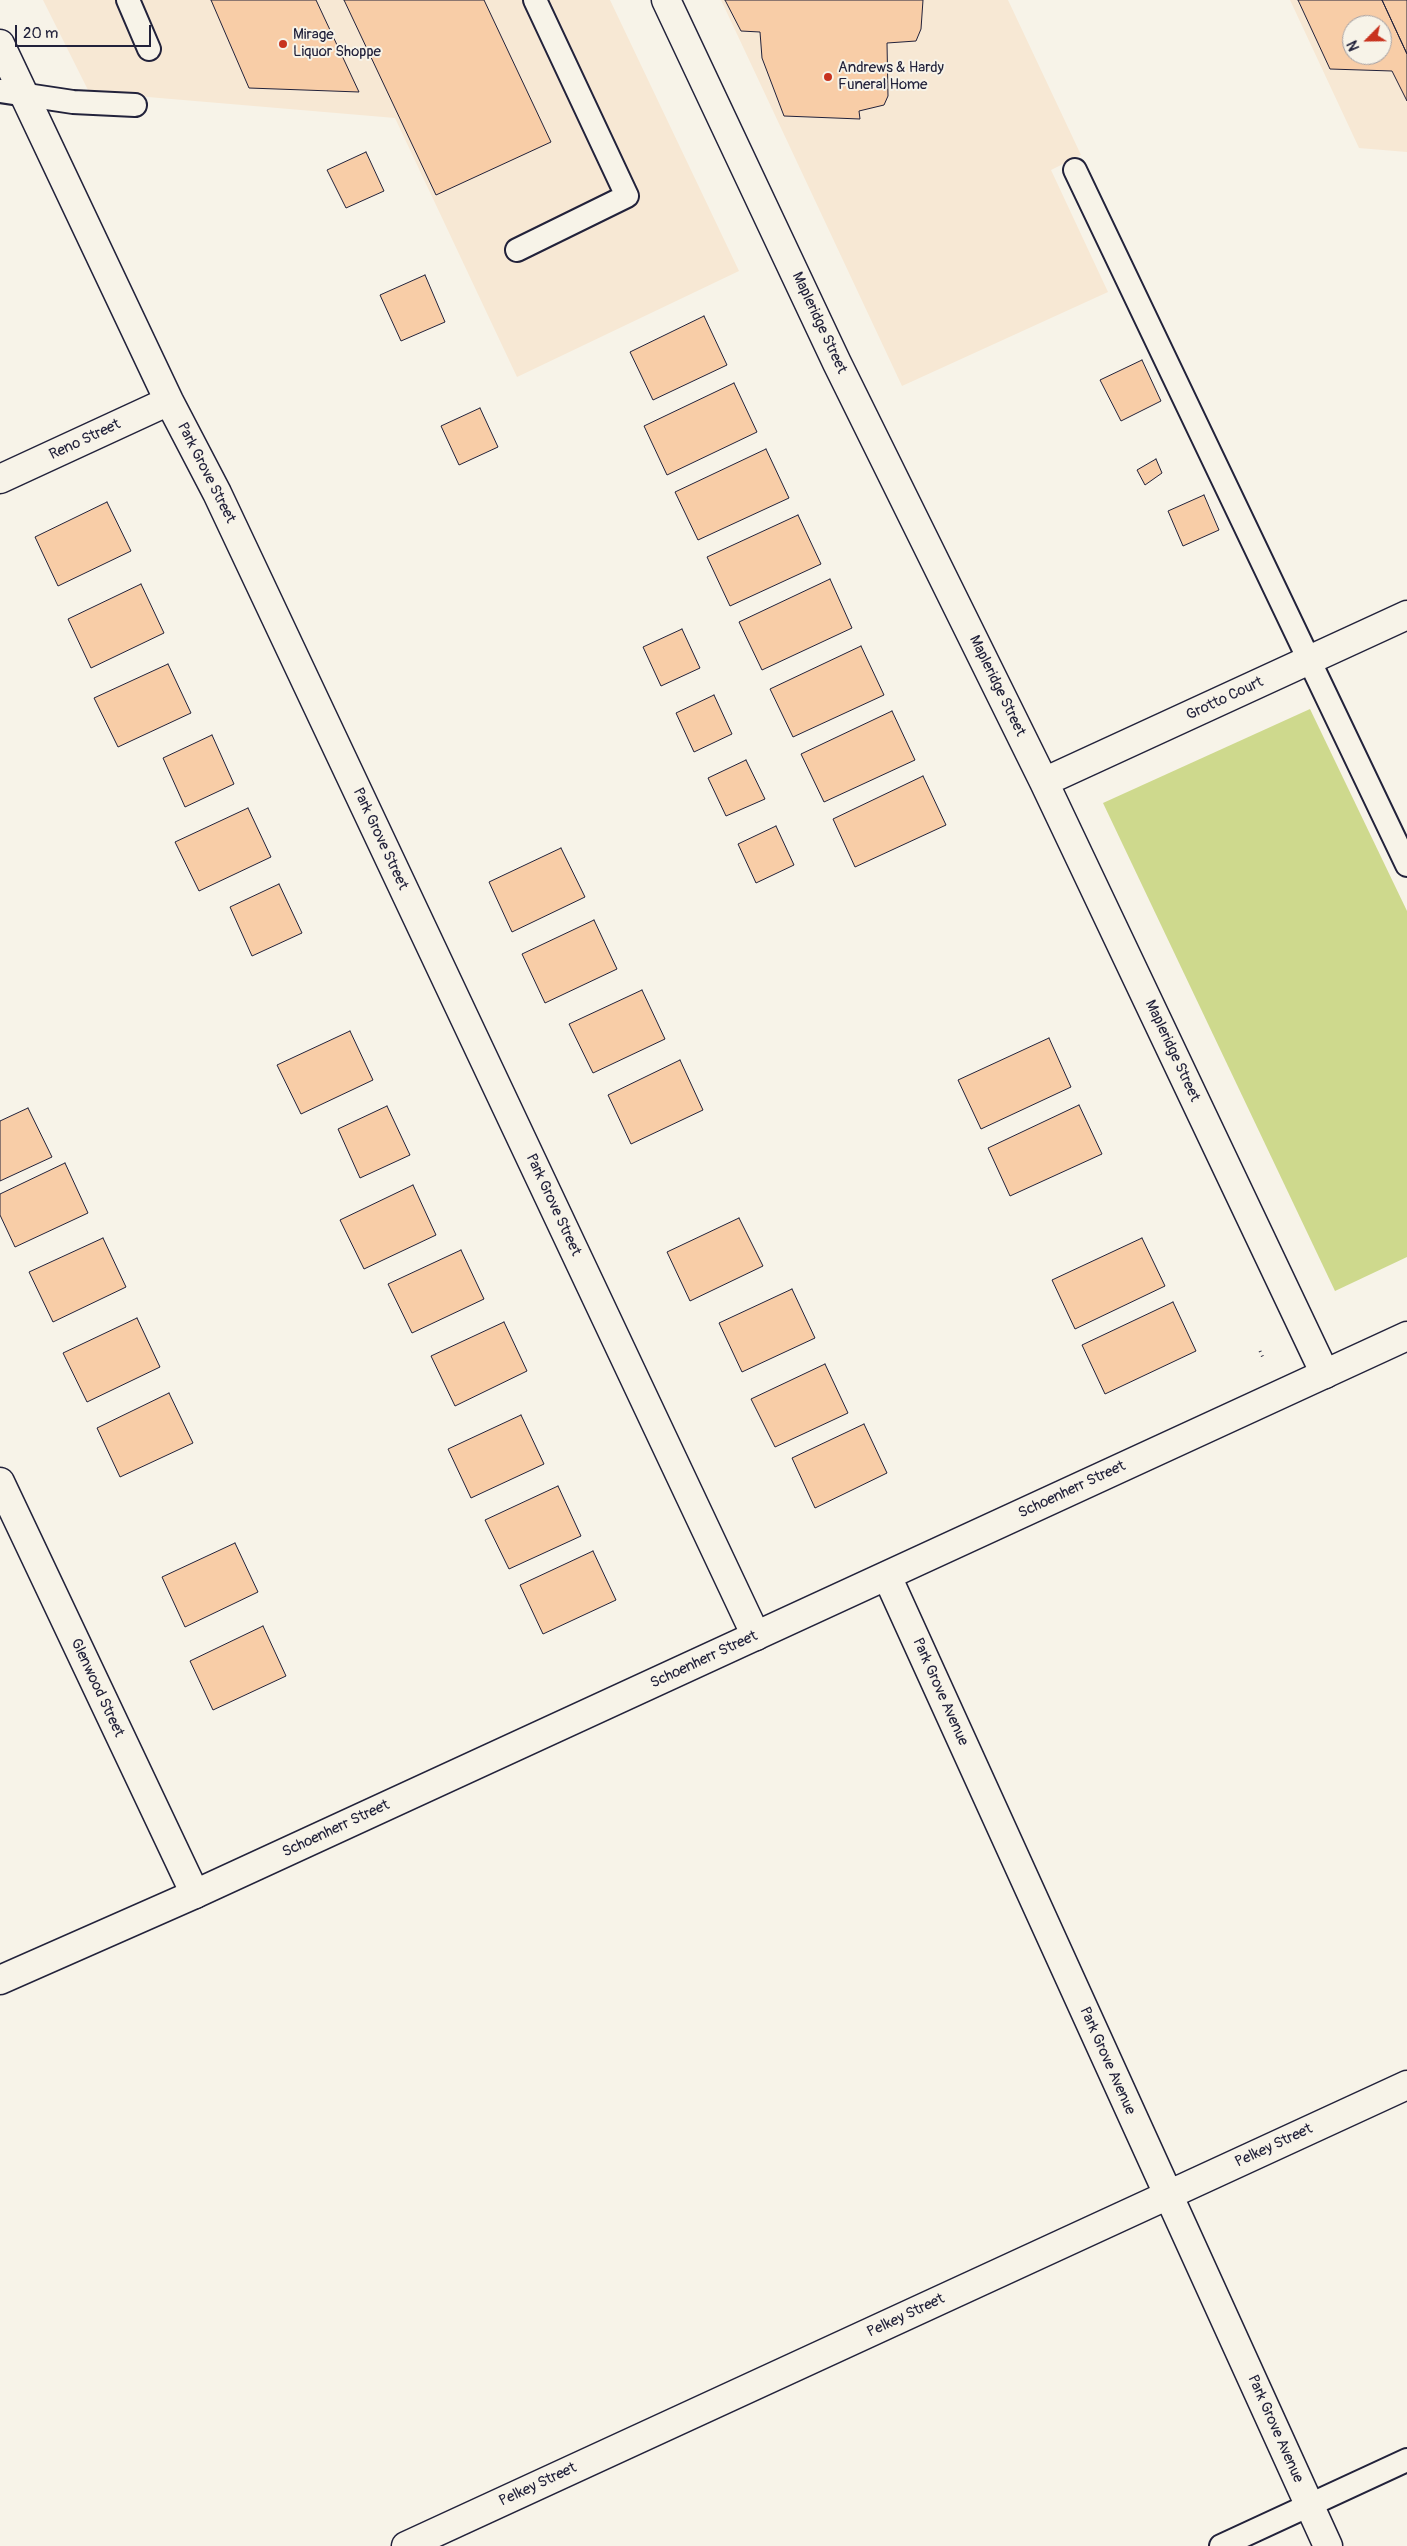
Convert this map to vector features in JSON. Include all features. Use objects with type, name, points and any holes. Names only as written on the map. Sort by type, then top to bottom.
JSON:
[{"type":"street","name":"Mapleridge Street","points":[[666,0],[837,363],[1044,782],[1326,1374]]},
{"type":"street","name":"Park Grove Street","points":[[0,44],[12,93],[217,493],[756,1636]]},
{"type":"street","name":"Reno Street","points":[[0,479],[170,401]]},
{"type":"street","name":"Grotto Court","points":[[1044,782],[1407,615]]},
{"type":"street","name":"Schoenherr Street","points":[[0,1980],[195,1894],[1407,1336]]},
{"type":"street","name":"Glenwood Street","points":[[0,1482],[195,1894]]},
{"type":"street","name":"Park Grove Avenue","points":[[886,1576],[1328,2546]]},
{"type":"street","name":"Pelkey Street","points":[[406,2546],[1407,2085]]},
{"type":"lane","points":[[128,0],[149,48]]},
{"type":"lane","points":[[517,250],[627,196],[536,0]]},
{"type":"lane","points":[[12,93],[73,102],[135,105]]},
{"type":"lane","points":[[1075,170],[1311,660],[1407,865]]},
{"type":"lane","points":[[1221,2546],[1407,2460]]},
{"type":"shaded area","points":[[43,0],[610,0],[739,271],[517,377],[395,118],[89,92]]},
{"type":"shaded area","points":[[721,0],[1008,0],[1081,155],[1051,170],[1108,292],[902,386]]},
{"type":"shaded area","points":[[1290,0],[1407,0],[1407,152],[1359,148]]},
{"type":"green space","points":[[1310,709],[1407,911],[1407,1257],[1335,1291],[1103,803]]},
{"type":"building","name":"Mirage Liquor Shoppe","points":[[211,0],[316,0],[359,92],[249,88]]},
{"type":"building","points":[[344,0],[484,0],[551,142],[436,195]]},
{"type":"building","name":"Andrews & Hardy Funeral Home","points":[[725,0],[923,0],[921,29],[916,41],[887,43],[888,96],[884,105],[859,111],[860,119],[784,116],[762,58],[760,32],[741,31]]},
{"type":"building","points":[[1298,0],[1382,0],[1389,15],[1342,15],[1342,65],[1392,65],[1392,22],[1407,54],[1407,101],[1392,71],[1330,69]]},
{"type":"building","points":[[1382,0],[1407,0],[1407,54],[1392,22],[1392,15],[1389,15]]},
{"type":"building","points":[[366,152],[384,191],[346,208],[327,170]]},
{"type":"building","points":[[425,275],[445,322],[401,341],[380,295]]},
{"type":"building","points":[[704,316],[727,365],[653,400],[630,352]]},
{"type":"building","points":[[1142,360],[1161,401],[1121,421],[1100,380]]},
{"type":"building","points":[[734,383],[757,432],[667,475],[644,426]]},
{"type":"building","points":[[480,408],[498,447],[459,465],[441,426]]},
{"type":"building","points":[[766,449],[789,498],[698,540],[675,492]]},
{"type":"building","points":[[1156,459],[1162,473],[1145,485],[1137,470]]},
{"type":"building","points":[[1204,495],[1219,530],[1183,546],[1168,511]]},
{"type":"building","points":[[107,502],[131,551],[58,586],[35,537]]},
{"type":"building","points":[[798,515],[821,564],[730,606],[707,557]]},
{"type":"building","points":[[830,579],[852,628],[762,670],[739,622]]},
{"type":"building","points":[[141,584],[164,633],[91,668],[68,619]]},
{"type":"building","points":[[682,629],[700,668],[661,686],[643,647]]},
{"type":"building","points":[[861,646],[884,695],[793,737],[770,689]]},
{"type":"building","points":[[168,664],[191,713],[118,747],[94,698]]},
{"type":"building","points":[[714,695],[732,734],[694,752],[676,713]]},
{"type":"building","points":[[892,711],[915,760],[824,802],[801,754]]},
{"type":"building","points":[[212,735],[234,784],[185,807],[163,758]]},
{"type":"building","points":[[746,760],[765,799],[726,816],[708,778]]},
{"type":"building","points":[[923,776],[946,825],[855,867],[833,819]]},
{"type":"building","points":[[248,808],[271,857],[199,891],[175,842]]},
{"type":"building","points":[[776,826],[794,865],[756,883],[738,844]]},
{"type":"building","points":[[561,848],[585,897],[512,932],[489,882]]},
{"type":"building","points":[[279,884],[302,933],[252,956],[230,907]]},
{"type":"building","points":[[594,920],[617,969],[545,1003],[522,954]]},
{"type":"building","points":[[642,990],[665,1039],[593,1073],[569,1024]]},
{"type":"building","points":[[350,1031],[373,1080],[301,1114],[277,1065]]},
{"type":"building","points":[[1049,1038],[1071,1087],[981,1129],[958,1080]]},
{"type":"building","points":[[680,1060],[703,1110],[631,1144],[608,1095]]},
{"type":"building","points":[[1079,1105],[1102,1154],[1010,1196],[988,1148]]},
{"type":"building","points":[[387,1106],[410,1155],[360,1178],[338,1129]]},
{"type":"building","points":[[28,1108],[52,1157],[0,1181],[0,1121]]},
{"type":"building","points":[[65,1163],[88,1213],[15,1247],[0,1215],[0,1194]]},
{"type":"building","points":[[413,1185],[436,1235],[364,1269],[340,1220]]},
{"type":"building","points":[[739,1218],[763,1266],[690,1301],[667,1252]]},
{"type":"building","points":[[103,1238],[126,1287],[53,1322],[29,1272]]},
{"type":"building","points":[[1142,1238],[1165,1286],[1075,1329],[1052,1280]]},
{"type":"building","points":[[461,1250],[484,1299],[412,1333],[388,1284]]},
{"type":"building","points":[[792,1289],[815,1338],[742,1372],[719,1323]]},
{"type":"building","points":[[1173,1302],[1196,1351],[1105,1394],[1082,1345]]},
{"type":"building","points":[[137,1318],[160,1367],[87,1402],[63,1353]]},
{"type":"building","points":[[504,1322],[527,1371],[455,1406],[431,1356]]},
{"type":"building","points":[[825,1364],[848,1413],[775,1447],[751,1399]]},
{"type":"building","points":[[169,1393],[193,1443],[120,1477],[97,1428]]},
{"type":"building","points":[[521,1415],[544,1464],[471,1498],[448,1449]]},
{"type":"building","points":[[864,1424],[887,1473],[815,1508],[792,1458]]},
{"type":"building","points":[[558,1486],[581,1536],[509,1569],[485,1520]]},
{"type":"building","points":[[235,1543],[258,1592],[185,1627],[162,1577]]},
{"type":"building","points":[[593,1551],[616,1600],[543,1634],[520,1585]]},
{"type":"building","points":[[263,1626],[286,1676],[213,1710],[190,1661]]},
{"type":"place","name":"Mirage Liquor Shoppe","points":[[283,44]]},
{"type":"place","name":"Andrews & Hardy Funeral Home","points":[[828,77]]}]
